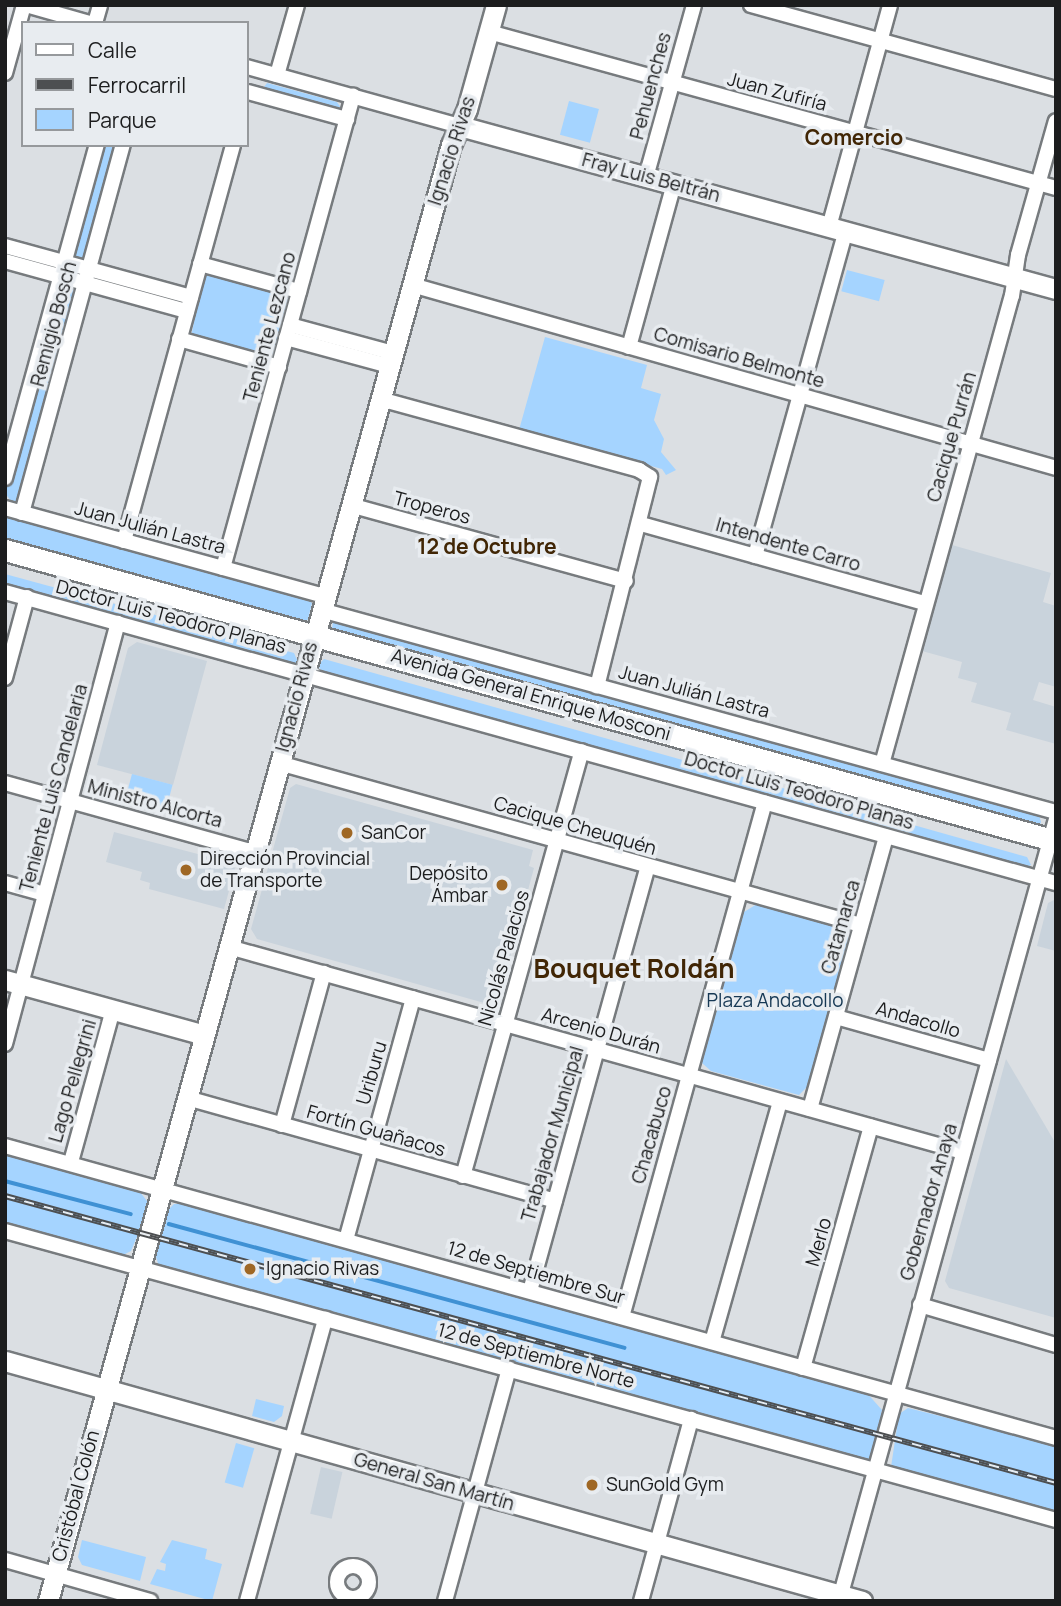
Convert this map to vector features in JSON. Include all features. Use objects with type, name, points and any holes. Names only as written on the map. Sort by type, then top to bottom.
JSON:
[{"type":"highway","name":"Avenida General Enrique Mosconi","points":[[5,550],[312,642]]},
{"type":"highway","name":"Avenida General Enrique Mosconi","points":[[5,564],[312,642],[1053,841]]},
{"type":"main road","name":"Ignacio Rivas","points":[[105,1391],[412,285],[496,5]]},
{"type":"main road","name":"Fray Luis Beltrán","points":[[460,126],[1056,289]]},
{"type":"main road","points":[[13,983],[204,1035]]},
{"type":"main road","name":"General San Martín","points":[[5,1362],[657,1544],[840,1598],[862,1601]]},
{"type":"main road","name":"Cristóbal Colón","points":[[48,1601],[105,1391]]},
{"type":"street","points":[[5,73],[12,25],[25,5],[82,21]]},
{"type":"street","points":[[278,75],[297,5]]},
{"type":"street","name":"Pehuenches","points":[[646,177],[694,5]]},
{"type":"street","points":[[751,5],[1056,89]]},
{"type":"street","points":[[755,556],[800,396],[838,229],[855,133],[890,5]]},
{"type":"street","name":"Juan Zufiría","points":[[489,32],[1056,188]]},
{"type":"street","points":[[248,88],[251,68]]},
{"type":"street","name":"Fray Luis Beltrán","points":[[251,68],[460,126]]},
{"type":"street","points":[[248,94],[347,119]]},
{"type":"street","name":"Teniente Lezcano","points":[[223,568],[353,96]]},
{"type":"street","name":"Cacique Purrán","points":[[882,764],[1056,121]]},
{"type":"street","name":"Remigio Bosch","points":[[5,478],[96,147]]},
{"type":"street","name":"Remigio Bosch","points":[[22,513],[122,147]]},
{"type":"street","points":[[124,541],[232,147]]},
{"type":"street","points":[[629,347],[674,184]]},
{"type":"street","points":[[5,246],[63,269],[189,304]]},
{"type":"street","points":[[5,261],[63,269]]},
{"type":"street","points":[[200,264],[299,292]]},
{"type":"street","name":"Comisario Belmonte","points":[[412,285],[1056,468]]},
{"type":"street","points":[[288,331],[391,360]]},
{"type":"street","points":[[179,339],[279,367]]},
{"type":"street","points":[[380,399],[639,470],[650,477],[641,524],[597,686]]},
{"type":"street","name":"Troperos","points":[[350,505],[626,580]]},
{"type":"street","name":"Juan Julián Lastra","points":[[5,508],[223,568],[323,603],[597,686],[1056,812]]},
{"type":"street","name":"Intendente Carro","points":[[641,524],[924,603]]},
{"type":"street","name":"Doctor Luis Teodoro Planas","points":[[5,592],[1056,883]]},
{"type":"street","points":[[5,677],[27,597]]},
{"type":"street","name":"Teniente Luis Candelaria","points":[[5,1044],[13,983],[45,894],[118,622]]},
{"type":"street","name":"Nicolás Palacios","points":[[463,1175],[582,751]]},
{"type":"street","name":"Cacique Cheuquén","points":[[279,763],[861,925]]},
{"type":"street","name":"Ministro Alcorta","points":[[5,783],[254,852]]},
{"type":"street","name":"Chacabuco","points":[[622,1317],[765,802]]},
{"type":"street","name":"Catamarca","points":[[810,1109],[886,836]]},
{"type":"street","name":"Gobernador Anaya","points":[[840,1598],[963,1152],[1053,841]]},
{"type":"street","name":"Trabajador Municipal","points":[[530,1291],[648,866]]},
{"type":"street","points":[[5,883],[45,894]]},
{"type":"street","name":"Arcenio Durán","points":[[229,947],[963,1152]]},
{"type":"street","points":[[282,1125],[324,973]]},
{"type":"street","name":"Uriburu","points":[[346,1240],[413,998]]},
{"type":"street","name":"Lago Pellegrini","points":[[71,1162],[113,1010]]},
{"type":"street","name":"Andacollo","points":[[836,1017],[989,1060]]},
{"type":"street","name":"Fortín Guañacos","points":[[187,1098],[555,1201]]},
{"type":"street","points":[[712,1342],[780,1101]]},
{"type":"street","name":"Merlo","points":[[803,1368],[871,1126]]},
{"type":"street","name":"12 de Septiembre Sur","points":[[5,1146],[71,1162],[1056,1438]]},
{"type":"street","name":"12 de Septiembre Norte","points":[[5,1231],[1056,1520]]},
{"type":"street","points":[[920,1305],[1056,1345]]},
{"type":"street","points":[[247,1601],[325,1319]]},
{"type":"street","points":[[445,1601],[509,1369]]},
{"type":"street","points":[[641,1601],[691,1419]]},
{"type":"street","points":[[5,1560],[150,1601]]},
{"type":"shaded area","points":[[952,545],[1051,573],[1043,602],[1056,606],[1056,687],[1039,682],[1033,700],[1056,707],[1056,744],[1006,730],[1011,713],[971,702],[977,683],[958,678],[962,662],[922,651]]},
{"type":"shaded area","points":[[137,642],[207,661],[173,785],[97,765],[128,648]]},
{"type":"shaded area","points":[[296,784],[533,850],[529,866],[534,868],[499,998],[488,1004],[257,939],[251,929],[290,788]]},
{"type":"shaded area","name":"Dirección Provincial de Transporte","points":[[114,832],[232,863],[235,869],[224,909],[149,889],[150,883],[140,880],[142,872],[106,862]]},
{"type":"shaded area","points":[[1056,899],[1056,951],[1037,946],[1048,903]]},
{"type":"shaded area","points":[[1006,1059],[1056,1144],[1056,1318],[949,1288],[945,1281]]},
{"type":"shaded area","points":[[321,1467],[342,1472],[332,1519],[310,1514]]},
{"type":"green space","points":[[267,83],[337,102],[341,108],[262,90]]},
{"type":"green space","points":[[569,101],[599,109],[590,143],[560,135]]},
{"type":"green space","points":[[101,147],[117,147],[82,261],[73,258]]},
{"type":"green space","points":[[847,270],[885,280],[879,301],[841,291]]},
{"type":"green space","points":[[211,273],[289,297],[273,357],[191,337],[203,278]]},
{"type":"green space","points":[[67,284],[77,290],[18,502],[13,504],[5,493],[62,289]]},
{"type":"green space","points":[[545,337],[647,365],[641,388],[661,394],[654,420],[664,439],[661,452],[676,470],[666,475],[662,469],[519,430]]},
{"type":"green space","points":[[5,516],[304,596],[312,603],[308,619],[305,624],[5,540]]},
{"type":"green space","points":[[5,574],[294,653],[298,662],[293,665],[5,587]]},
{"type":"green space","points":[[333,620],[1039,815],[1041,822],[1039,827],[332,630]]},
{"type":"green space","points":[[324,659],[1027,857],[1031,865],[1024,868],[322,672],[318,665]]},
{"type":"green space","points":[[132,774],[173,785],[166,811],[125,800]]},
{"type":"green space","name":"Plaza Andacollo","points":[[757,904],[837,927],[849,937],[808,1086],[799,1095],[711,1071],[702,1063],[744,912]]},
{"type":"green space","points":[[5,1153],[140,1192],[147,1201],[147,1213],[131,1251],[121,1256],[5,1225]]},
{"type":"green space","points":[[174,1204],[192,1204],[866,1392],[882,1410],[873,1453],[869,1459],[860,1459],[159,1267],[155,1253],[166,1212]]},
{"type":"green space","points":[[256,1399],[284,1406],[282,1416],[274,1422],[252,1416]]},
{"type":"green space","points":[[908,1408],[1056,1445],[1056,1514],[891,1467],[899,1414]]},
{"type":"green space","points":[[236,1443],[254,1448],[243,1488],[225,1482]]},
{"type":"green space","points":[[82,1540],[146,1557],[140,1581],[82,1565],[78,1557]]},
{"type":"green space","points":[[172,1540],[207,1549],[205,1559],[222,1564],[212,1601],[150,1584],[157,1569],[165,1571],[166,1564],[160,1562]]},
{"type":"waterway","points":[[5,1181],[131,1214]]},
{"type":"waterway","points":[[169,1224],[624,1348]]},
{"type":"railway","points":[[5,1196],[1056,1483]]},
{"type":"place","name":"SanCor","points":[[347,833]]},
{"type":"place","name":"Dirección Provincial de Transporte","points":[[186,870]]},
{"type":"place","name":"Depósito Ámbar","points":[[502,885]]},
{"type":"place","name":"Ignacio Rivas","points":[[250,1269]]},
{"type":"place","name":"SunGold Gym","points":[[592,1485]]},
{"type":"district","name":"Comercio","points":[[854,137]]},
{"type":"district","name":"12 de Octubre","points":[[487,546]]},
{"type":"district","name":"Bouquet Roldán","points":[[634,969]]}]
